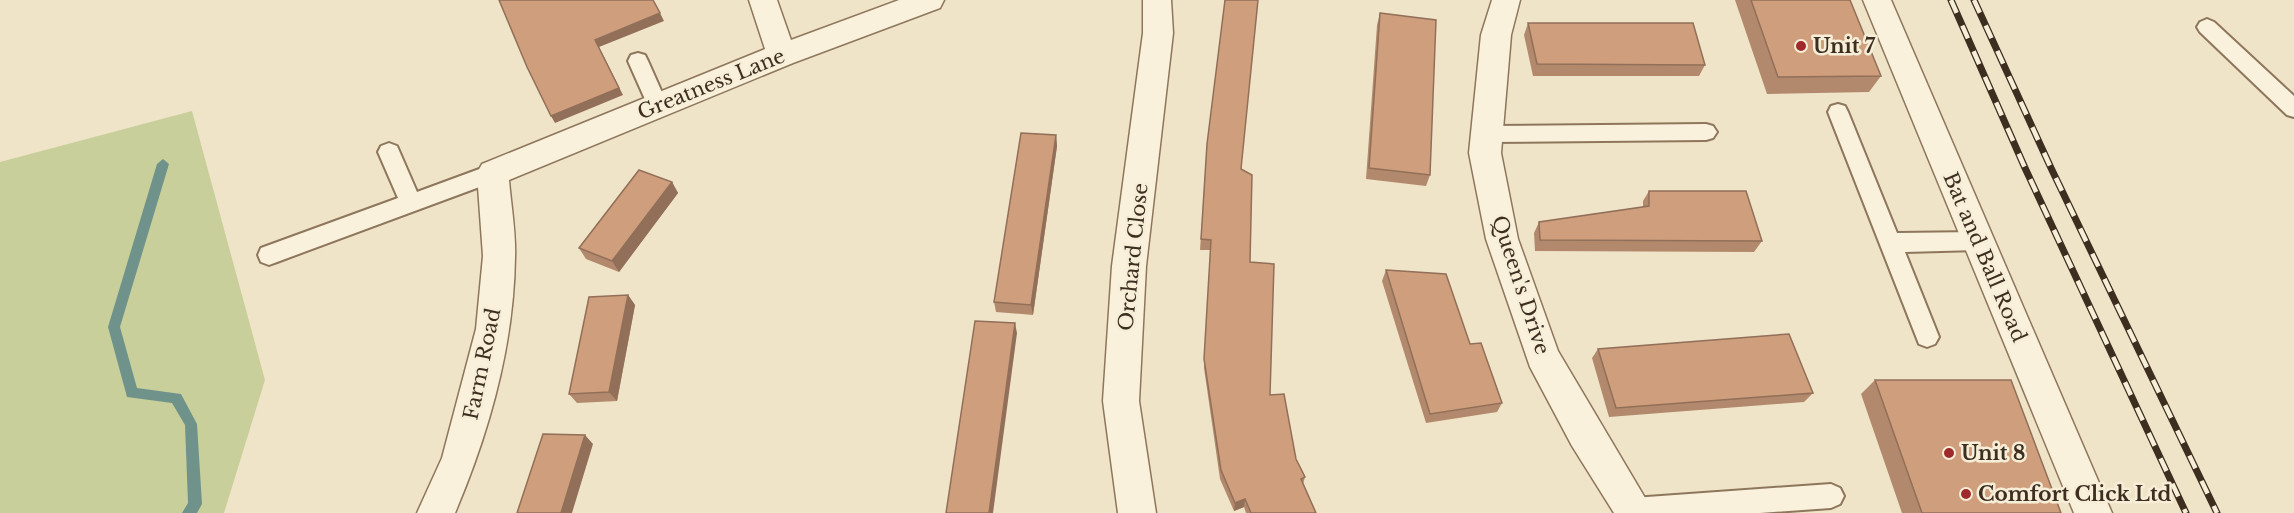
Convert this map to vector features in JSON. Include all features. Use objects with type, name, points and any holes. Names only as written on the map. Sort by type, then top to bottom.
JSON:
[{"type":"street","points":[[763,0],[782,55]]},
{"type":"street","name":"Greatness Lane","points":[[493,173],[782,55],[930,0]]},
{"type":"street","name":"Orchard Close","points":[[1137,513],[1120,401],[1129,266],[1158,33],[1157,0]]},
{"type":"street","name":"Queen's Drive","points":[[1506,0],[1496,35],[1485,153],[1502,239],[1542,356],[1634,512]]},
{"type":"street","name":"Bat and Ball Road","points":[[1877,0],[2093,513]]},
{"type":"street","name":"Farm Road","points":[[436,513],[460,459],[494,329],[499,256],[493,173]]},
{"type":"lane","points":[[2206,27],[2294,109]]},
{"type":"lane","points":[[638,61],[658,106]]},
{"type":"lane","points":[[1838,112],[1927,337]]},
{"type":"lane","points":[[1487,134],[1706,132]]},
{"type":"lane","points":[[389,152],[411,204]]},
{"type":"lane","points":[[269,255],[493,173]]},
{"type":"lane","points":[[1888,243],[1978,241]]},
{"type":"lane","points":[[1634,512],[1831,496]]},
{"type":"green space","points":[[192,111],[265,380],[224,513],[0,513],[0,162]]},
{"type":"building","points":[[499,0],[653,0],[660,13],[595,40],[619,88],[551,116],[527,67]]},
{"type":"building","points":[[1225,0],[1258,0],[1241,169],[1252,175],[1250,262],[1274,264],[1270,395],[1284,394],[1296,459],[1305,477],[1301,479],[1316,513],[1251,513],[1245,499],[1235,503],[1221,470],[1204,359],[1211,240],[1201,239],[1207,144]]},
{"type":"building","name":"Unit 7","points":[[1751,0],[1850,0],[1881,76],[1778,77]]},
{"type":"building","points":[[1380,13],[1436,20],[1430,175],[1369,168]]},
{"type":"building","points":[[1528,23],[1693,23],[1705,65],[1537,64]]},
{"type":"building","points":[[1021,133],[1056,135],[1031,305],[994,302]]},
{"type":"building","points":[[639,170],[672,182],[612,261],[579,248]]},
{"type":"building","points":[[1649,191],[1746,191],[1762,241],[1540,240],[1539,222],[1649,206]]},
{"type":"building","points":[[1386,270],[1446,274],[1470,344],[1481,343],[1502,403],[1430,414]]},
{"type":"building","points":[[628,295],[609,392],[569,394],[589,297]]},
{"type":"building","points":[[975,321],[1015,323],[989,513],[946,513]]},
{"type":"building","points":[[1789,334],[1813,393],[1616,408],[1598,349]]},
{"type":"building","name":"Unit 8","points":[[1875,380],[2011,380],[2061,513],[1922,513]]},
{"type":"building","points":[[543,434],[585,435],[561,513],[517,513]]},
{"type":"waterway","points":[[163,164],[114,327],[132,393],[176,398],[191,424],[195,504],[189,513]]},
{"type":"railway","points":[[1951,0],[2025,168],[2186,513]]},
{"type":"railway","points":[[1974,0],[2051,168],[2217,513]]},
{"type":"place","name":"Unit 7","points":[[1801,46]]},
{"type":"place","name":"Unit 8","points":[[1949,453]]},
{"type":"place","name":"Comfort Click Ltd","points":[[1966,494]]}]
